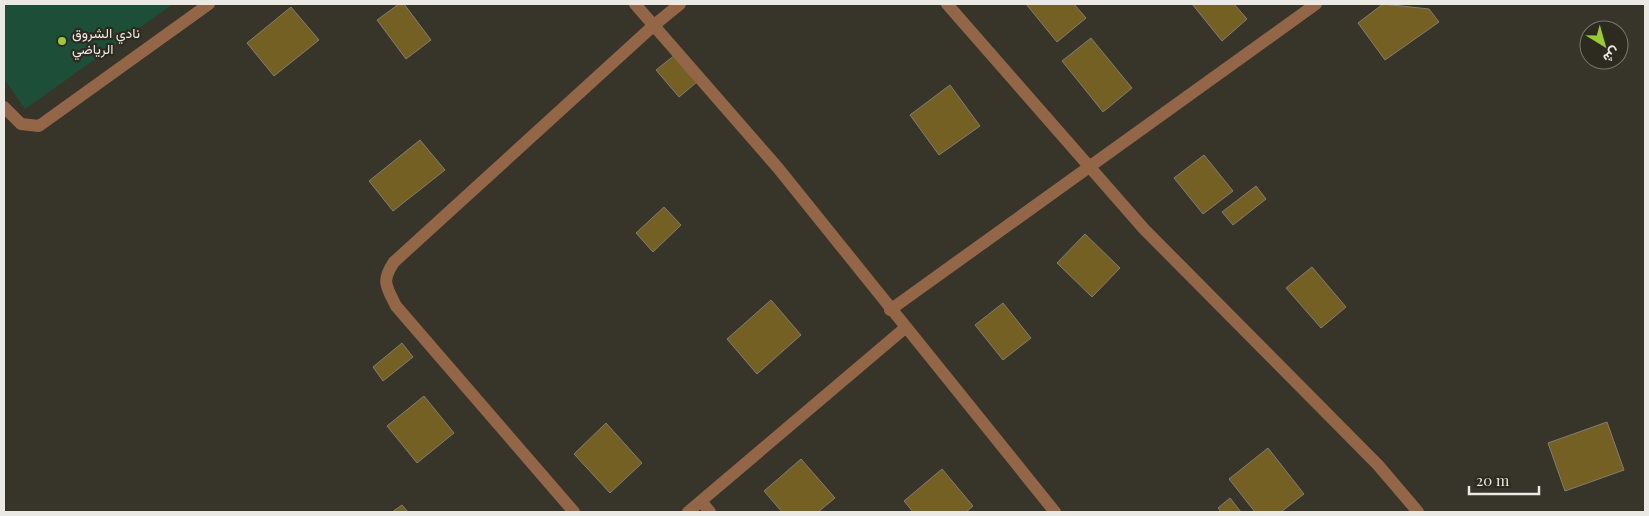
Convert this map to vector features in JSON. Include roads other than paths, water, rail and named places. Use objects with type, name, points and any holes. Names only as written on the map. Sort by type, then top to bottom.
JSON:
[{"type":"street","points":[[4,107],[21,124],[39,126],[209,4]]},
{"type":"street","points":[[635,4],[778,168],[890,310],[1055,512]]},
{"type":"street","points":[[574,512],[396,306],[387,288],[386,274],[394,262],[680,4]]},
{"type":"street","points":[[947,4],[1144,229],[1378,465],[1418,512]]},
{"type":"street","points":[[890,310],[1316,4]]},
{"type":"street","points":[[688,512],[905,328]]},
{"type":"street","points":[[701,501],[710,512]]},
{"type":"place","name":"نادي الشروق الرياضي","points":[[62,41]]}]
